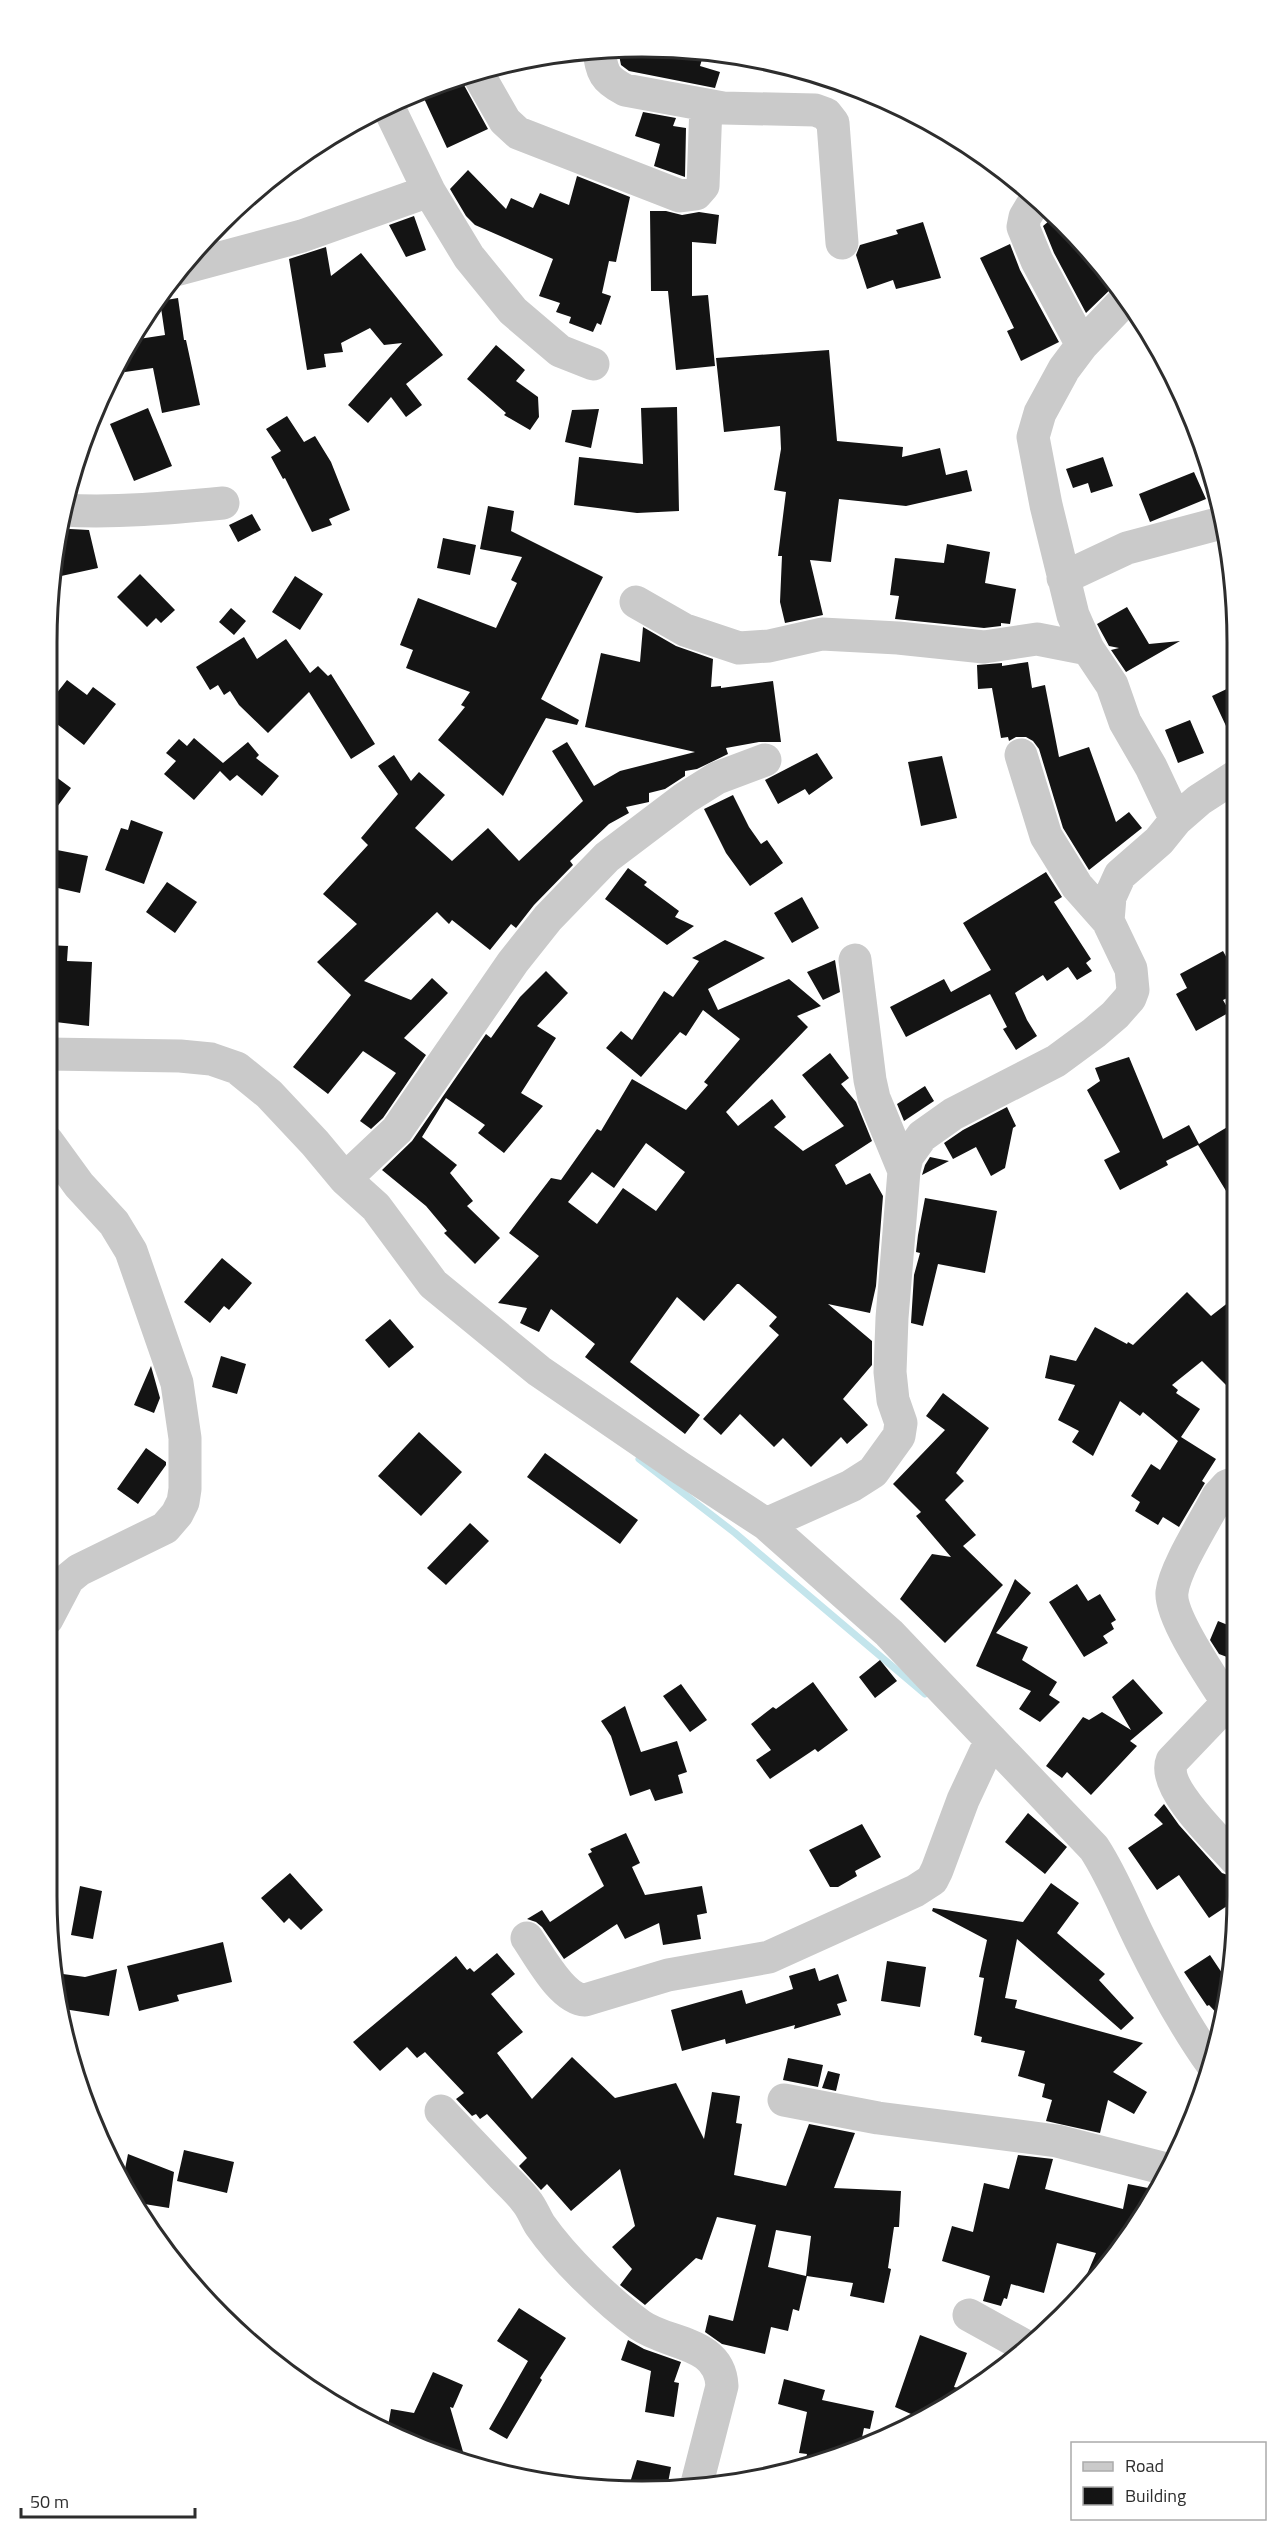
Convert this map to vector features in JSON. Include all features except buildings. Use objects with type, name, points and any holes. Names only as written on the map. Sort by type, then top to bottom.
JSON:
[{"type":"street","points":[[600,58],[602,71],[611,82],[625,90],[706,105],[752,109],[803,109],[826,114],[833,123],[843,243]]},
{"type":"street","points":[[481,80],[505,121],[518,133],[680,196],[696,194],[703,186],[706,105]]},
{"type":"street","points":[[392,113],[429,191],[469,257],[513,311],[560,351],[593,364]]},
{"type":"street","points":[[195,265],[302,236],[429,191]]},
{"type":"street","points":[[1032,206],[1025,217],[1023,227],[1037,261],[1082,345]]},
{"type":"street","points":[[1120,305],[1082,345],[1064,369],[1040,413],[1033,437],[1072,615],[1088,649],[1112,685],[1125,722],[1151,767],[1176,820]]},
{"type":"street","points":[[72,510],[115,510],[223,503]]},
{"type":"street","points":[[1063,578],[1127,548],[1215,525]]},
{"type":"street","points":[[636,602],[685,630],[739,648],[769,646],[822,634],[984,646],[1037,639],[1088,649]]},
{"type":"street","points":[[766,1524],[851,1486],[873,1472],[899,1436],[901,1423],[893,1400],[890,1372],[903,1171],[907,1157],[922,1136],[953,1114],[1056,1060],[1094,1033],[1130,998],[1134,979],[1108,921],[1077,886],[1046,836],[1021,755]]},
{"type":"street","points":[[345,1179],[397,1130],[513,962],[548,918],[607,857],[685,798],[717,778],[765,760]]},
{"type":"street","points":[[1108,921],[1110,897],[1120,874],[1159,841],[1176,820],[1199,800],[1227,782]]},
{"type":"street","points":[[855,960],[874,1098],[903,1171]]},
{"type":"street","points":[[57,1054],[180,1056],[211,1059],[237,1068],[269,1094],[345,1179],[376,1208],[433,1284],[539,1371],[766,1524],[889,1633],[1094,1848],[1104,1862],[1141,1941],[1191,2034],[1205,2054]]},
{"type":"street","points":[[57,1155],[79,1185],[114,1223],[131,1251],[177,1383],[185,1438],[185,1476],[183,1502],[177,1514],[165,1528],[79,1570],[68,1579],[57,1600]]},
{"type":"street","points":[[1227,1486],[1218,1496],[1178,1573],[1171,1594],[1192,1648],[1227,1692]]},
{"type":"street","points":[[1227,1703],[1172,1761],[1169,1768],[1174,1787],[1203,1825],[1227,1850]]},
{"type":"street","points":[[527,1938],[567,1994],[577,2000],[585,2000],[668,1975],[770,1958],[915,1891],[932,1880],[963,1800],[991,1740]]},
{"type":"street","points":[[784,2100],[878,2118],[1057,2140],[1160,2167]]},
{"type":"street","points":[[441,2111],[526,2200],[541,2226],[572,2263],[621,2310],[657,2335],[688,2344],[703,2352],[717,2366],[722,2377],[722,2386],[698,2478]]},
{"type":"street","points":[[969,2315],[1019,2343]]},
{"type":"waterway","points":[[639,1459],[735,1533],[925,1694]]}]
